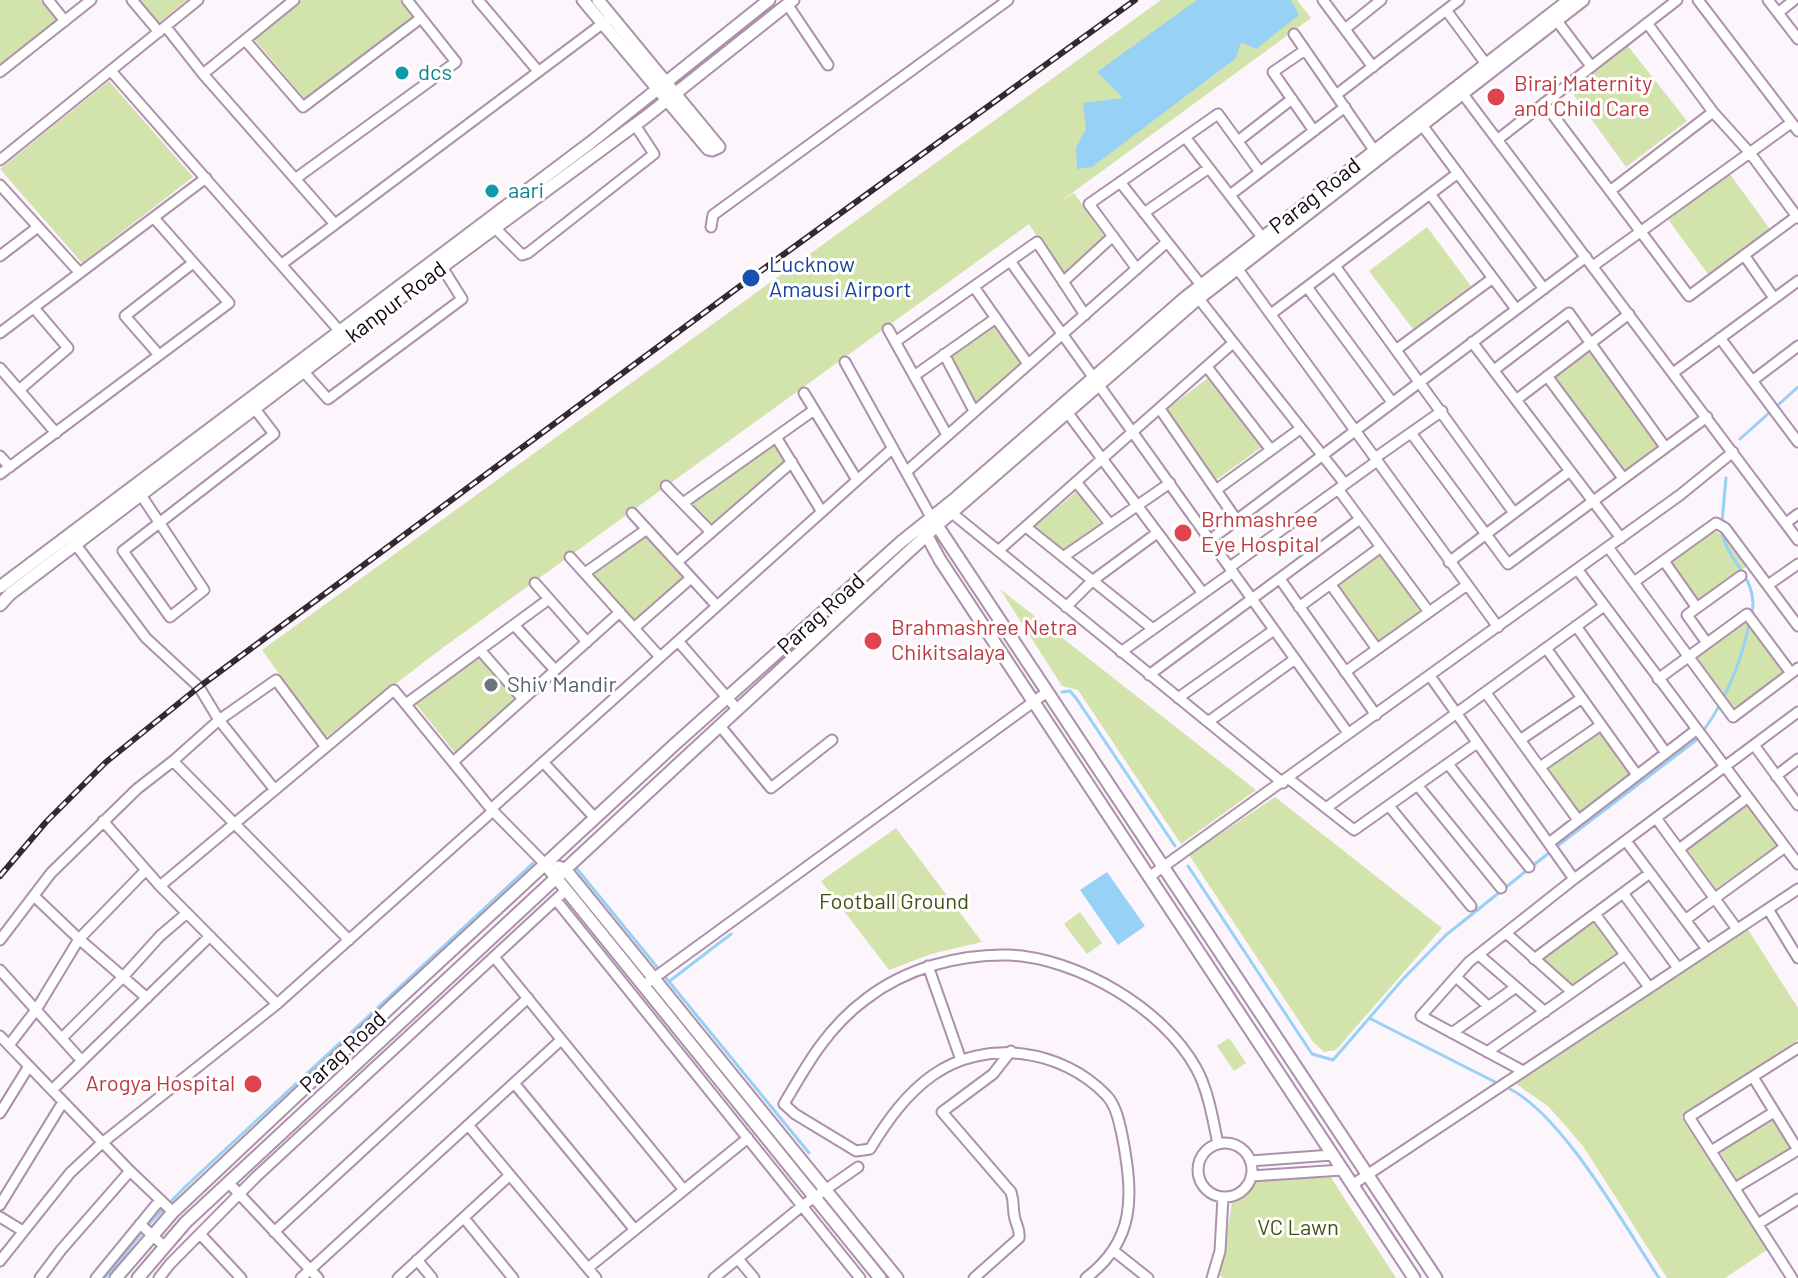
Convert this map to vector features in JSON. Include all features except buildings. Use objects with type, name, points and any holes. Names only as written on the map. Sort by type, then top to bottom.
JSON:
[{"type":"street","points":[[48,0],[65,21]]},
{"type":"street","points":[[0,72],[91,0]]},
{"type":"street","points":[[132,0],[203,74],[334,223]]},
{"type":"street","points":[[0,160],[198,0]]},
{"type":"street","points":[[203,74],[294,0]]},
{"type":"street","points":[[295,179],[456,62],[407,0]]},
{"type":"street","points":[[478,0],[538,71]]},
{"type":"street","points":[[583,0],[607,20],[671,97],[708,149],[719,147],[671,97]]},
{"type":"street","points":[[598,0],[607,20]]},
{"type":"street","points":[[0,587],[150,473],[343,334],[769,0]]},
{"type":"street","points":[[711,227],[713,215],[1008,0]]},
{"type":"street","points":[[1323,0],[1373,67]]},
{"type":"street","points":[[1345,29],[1381,0]]},
{"type":"street","points":[[1336,95],[1459,0]]},
{"type":"street","name":"Parag Road","points":[[116,1278],[173,1212],[727,698],[1096,382],[1201,285],[1235,265],[1422,125],[1486,64],[1569,0]]},
{"type":"street","name":"Parag Road","points":[[948,510],[1067,412],[1096,382],[1199,299],[1262,237],[1374,150],[1583,0]]},
{"type":"street","points":[[1497,140],[1677,0]]},
{"type":"street","points":[[1698,0],[1798,131]]},
{"type":"street","points":[[1768,0],[1798,39]]},
{"type":"street","points":[[1778,13],[1794,0]]},
{"type":"street","points":[[790,2],[828,65]]},
{"type":"street","name":"kanpur Road","points":[[0,605],[10,594],[304,372],[343,334],[442,267],[635,125],[790,2]]},
{"type":"street","points":[[1446,10],[1486,64]]},
{"type":"street","points":[[245,40],[303,107],[421,18]]},
{"type":"street","points":[[282,264],[607,20]]},
{"type":"street","points":[[1557,21],[1591,66]]},
{"type":"street","points":[[1544,103],[1689,296],[1797,217],[1647,23]]},
{"type":"street","points":[[1294,34],[1374,150]]},
{"type":"street","points":[[1305,50],[1273,72],[1314,131]]},
{"type":"street","points":[[111,71],[343,334]]},
{"type":"street","points":[[1460,90],[1798,540]]},
{"type":"street","points":[[1238,141],[1292,99]]},
{"type":"street","points":[[1230,195],[1345,107]]},
{"type":"street","points":[[1610,191],[1713,112]]},
{"type":"street","points":[[1137,269],[1089,204],[1218,114],[1260,172]]},
{"type":"street","points":[[1210,540],[1516,309],[1640,231],[1791,123]]},
{"type":"street","points":[[495,228],[522,255],[528,253],[654,154],[635,125]]},
{"type":"street","points":[[1422,125],[1544,289]]},
{"type":"street","points":[[1185,137],[1262,237]]},
{"type":"street","points":[[1144,213],[1209,168]]},
{"type":"street","points":[[1271,314],[1458,173]]},
{"type":"street","points":[[0,333],[206,178]]},
{"type":"street","points":[[1120,182],[1201,285]]},
{"type":"street","points":[[0,185],[80,273]]},
{"type":"street","points":[[1430,194],[1516,309]]},
{"type":"street","points":[[0,474],[229,303],[154,218]]},
{"type":"street","points":[[0,256],[38,227]]},
{"type":"street","points":[[1063,282],[1113,236]]},
{"type":"street","points":[[895,342],[1037,242],[1085,315]]},
{"type":"street","points":[[906,472],[1167,242]]},
{"type":"street","points":[[1744,255],[1774,298]]},
{"type":"street","points":[[1010,261],[1348,733]]},
{"type":"street","points":[[159,355],[125,316],[193,263]]},
{"type":"street","points":[[1235,265],[1498,627]]},
{"type":"street","points":[[1335,266],[1514,513]]},
{"type":"street","points":[[304,372],[328,399],[462,299],[442,267]]},
{"type":"street","points":[[1397,349],[1493,278]]},
{"type":"street","points":[[1673,373],[1798,281]]},
{"type":"street","points":[[974,287],[1028,364]]},
{"type":"street","points":[[1307,287],[1392,402]]},
{"type":"street","points":[[1199,299],[1320,456],[1360,519],[1429,612]]},
{"type":"street","points":[[19,390],[68,348],[34,308]]},
{"type":"street","points":[[1494,370],[1569,313],[1665,447]]},
{"type":"street","points":[[1516,400],[1629,314]]},
{"type":"street","points":[[914,376],[996,318]]},
{"type":"street","points":[[888,329],[947,435]]},
{"type":"street","points":[[1720,338],[1798,442]]},
{"type":"street","points":[[1472,342],[1621,538]]},
{"type":"street","points":[[998,551],[1233,343]]},
{"type":"street","points":[[1752,381],[1798,346]]},
{"type":"street","points":[[944,354],[974,411]]},
{"type":"street","points":[[845,362],[934,522],[1436,1278]]},
{"type":"street","points":[[1207,367],[1271,450]]},
{"type":"street","points":[[0,368],[56,433]]},
{"type":"street","points":[[1547,376],[1623,478]]},
{"type":"street","points":[[804,393],[857,480]]},
{"type":"street","points":[[141,495],[159,525],[204,590],[170,617],[123,551],[159,525],[274,434],[255,409]]},
{"type":"street","points":[[1160,409],[1236,519]]},
{"type":"street","points":[[683,503],[814,410]]},
{"type":"street","points":[[1121,652],[1442,411]]},
{"type":"street","points":[[1067,412],[1202,592]]},
{"type":"street","points":[[1411,433],[1508,564],[1707,417]]},
{"type":"street","points":[[1216,490],[1300,429]]},
{"type":"street","points":[[776,437],[822,512]]},
{"type":"street","points":[[0,1260],[70,1173],[102,1143],[277,1004],[893,448]]},
{"type":"street","points":[[1149,877],[1621,538],[1733,452]]},
{"type":"street","points":[[0,456],[10,467]]},
{"type":"street","points":[[677,562],[792,462]]},
{"type":"street","points":[[1449,562],[1570,471]]},
{"type":"street","points":[[150,473],[156,485]]},
{"type":"street","points":[[1077,483],[1110,524]]},
{"type":"street","points":[[1063,557],[1170,483]]},
{"type":"street","points":[[666,486],[711,532]]},
{"type":"street","points":[[948,510],[1208,722],[1354,830],[1477,743]]},
{"type":"street","points":[[632,513],[717,606]]},
{"type":"street","points":[[1786,523],[1798,514]]},
{"type":"street","points":[[1149,675],[1360,519]]},
{"type":"street","points":[[934,522],[927,536],[1033,702],[1414,1278]]},
{"type":"street","points":[[1634,582],[1721,526],[1798,626]]},
{"type":"street","points":[[1026,527],[1153,629]]},
{"type":"street","points":[[585,573],[647,529]]},
{"type":"street","points":[[1066,607],[1092,581],[1157,533]]},
{"type":"street","name":"Parag Road","points":[[138,1278],[164,1246],[228,1182],[927,536]]},
{"type":"street","points":[[76,545],[146,638],[199,687],[219,720],[275,790]]},
{"type":"street","points":[[1299,607],[1381,547]]},
{"type":"street","points":[[1608,547],[1689,656],[1733,717],[1794,671],[1750,618],[1707,643],[1689,656],[1658,679]]},
{"type":"street","points":[[570,557],[660,657]]},
{"type":"street","points":[[1664,561],[1697,608]]},
{"type":"street","points":[[1768,585],[1798,564]]},
{"type":"street","points":[[1577,569],[1798,864]]},
{"type":"street","points":[[1707,643],[1687,615],[1741,576]]},
{"type":"street","points":[[634,628],[691,578]]},
{"type":"street","points":[[1280,579],[1376,715]]},
{"type":"street","points":[[535,583],[587,642]]},
{"type":"street","points":[[1331,585],[1377,649]]},
{"type":"street","points":[[1345,672],[1467,585]]},
{"type":"street","points":[[406,704],[549,599]]},
{"type":"street","points":[[1326,808],[1604,606]]},
{"type":"street","points":[[453,762],[620,612]]},
{"type":"street","points":[[514,625],[555,670]]},
{"type":"street","points":[[1576,626],[1666,753]]},
{"type":"street","points":[[1178,698],[1274,630]]},
{"type":"street","points":[[678,641],[738,710]]},
{"type":"street","points":[[1546,648],[1637,775]]},
{"type":"street","points":[[480,650],[523,699]]},
{"type":"street","points":[[1208,722],[1295,659]]},
{"type":"street","points":[[1430,676],[1574,879]]},
{"type":"street","points":[[0,940],[51,873],[103,821],[219,720],[276,680],[326,747]]},
{"type":"street","points":[[160,886],[394,690],[492,810],[545,864],[643,986],[897,1278]]},
{"type":"street","points":[[643,986],[1047,692]]},
{"type":"street","points":[[1486,693],[1578,820]]},
{"type":"street","points":[[1520,740],[1582,698]]},
{"type":"street","points":[[1523,1071],[1421,1016],[1456,977],[1506,933],[1798,712]]},
{"type":"street","points":[[1540,767],[1601,725]]},
{"type":"street","points":[[720,726],[771,788],[832,740]]},
{"type":"street","points":[[1552,848],[1578,820],[1666,753],[1699,734]]},
{"type":"street","points":[[1754,745],[1798,805]]},
{"type":"street","points":[[1776,776],[1798,759]]},
{"type":"street","points":[[173,761],[349,940]]},
{"type":"street","points":[[543,762],[595,818]]},
{"type":"street","points":[[1448,764],[1529,867]]},
{"type":"street","points":[[1418,786],[1501,888]]},
{"type":"street","points":[[1679,849],[1747,798]]},
{"type":"street","points":[[1389,806],[1471,906]]},
{"type":"street","points":[[1656,818],[1737,929]]},
{"type":"street","points":[[103,821],[160,886],[277,1004]]},
{"type":"street","points":[[1626,841],[1707,949]]},
{"type":"street","points":[[1685,920],[1785,847]]},
{"type":"street","points":[[545,864],[565,869],[820,1193],[880,1278]]},
{"type":"street","points":[[9,1045],[36,1010],[79,939],[146,870]]},
{"type":"street","points":[[1534,959],[1650,873]]},
{"type":"street","points":[[1352,1185],[1798,889]]},
{"type":"street","points":[[159,1278],[239,1194],[565,891]]},
{"type":"street","points":[[1623,893],[1678,968]]},
{"type":"street","points":[[34,896],[147,998]]},
{"type":"street","points":[[556,900],[860,1278]]},
{"type":"street","points":[[1768,909],[1798,958]]},
{"type":"street","points":[[62,1038],[160,936],[187,913]]},
{"type":"street","points":[[1595,914],[1649,987]]},
{"type":"street","points":[[1506,933],[1572,992]]},
{"type":"street","points":[[52,1090],[210,936]]},
{"type":"street","points":[[1086,1278],[1114,1251],[1126,1225],[1131,1183],[1119,1121],[1109,1097],[1083,1077],[1047,1059],[1011,1051],[968,1056],[933,1074],[906,1098],[870,1149],[856,1151],[784,1104],[809,1059],[835,1026],[868,997],[917,969],[965,958],[1011,955],[1057,964],[1115,989],[1151,1012],[1180,1043],[1198,1070],[1218,1144]]},
{"type":"street","points":[[1479,955],[1545,1012]]},
{"type":"street","points":[[1487,1052],[1625,955]]},
{"type":"street","points":[[494,957],[684,1190]]},
{"type":"street","points":[[928,966],[961,1060]]},
{"type":"street","points":[[0,970],[82,1061]]},
{"type":"street","points":[[1456,977],[1488,1006]]},
{"type":"street","points":[[1452,1033],[1516,987]]},
{"type":"street","points":[[274,1232],[528,998]]},
{"type":"street","points":[[0,1036],[173,1212]]},
{"type":"street","points":[[301,1278],[314,1274],[561,1040]]},
{"type":"street","points":[[1792,1278],[1689,1117],[1798,1048]]},
{"type":"street","points":[[974,1278],[1019,1238],[1014,1215],[1016,1207],[1011,1192],[942,1112],[993,1074],[1011,1051]]},
{"type":"street","points":[[0,1113],[29,1066]]},
{"type":"street","points":[[1735,1188],[1798,1150],[1753,1077]]},
{"type":"street","points":[[514,1083],[635,1230]]},
{"type":"street","points":[[0,1205],[63,1102]]},
{"type":"street","points":[[1711,1151],[1774,1112]]},
{"type":"street","points":[[468,1125],[596,1278]]},
{"type":"street","points":[[588,1268],[748,1138]]},
{"type":"street","points":[[1231,1143],[1241,1148],[1250,1161],[1251,1176],[1239,1194],[1223,1197],[1209,1193],[1201,1185],[1197,1173],[1203,1154],[1218,1144],[1231,1143]]},
{"type":"street","points":[[1250,1161],[1332,1155]]},
{"type":"street","points":[[714,1278],[802,1206],[858,1167]]},
{"type":"street","points":[[1251,1176],[1342,1170]]},
{"type":"street","points":[[40,1278],[130,1171]]},
{"type":"street","points":[[398,1278],[510,1175]]},
{"type":"street","points":[[228,1182],[314,1274]]},
{"type":"street","points":[[1212,1278],[1220,1251],[1223,1197]]},
{"type":"street","points":[[1758,1224],[1798,1199]]},
{"type":"street","points":[[96,1278],[160,1200]]},
{"type":"street","points":[[0,1217],[23,1231]]},
{"type":"street","points":[[464,1218],[513,1278]]},
{"type":"street","points":[[140,1224],[164,1246]]},
{"type":"street","points":[[200,1234],[235,1276]]},
{"type":"street","points":[[1114,1251],[1148,1278]]},
{"type":"street","points":[[738,1259],[754,1278]]},
{"type":"street","points":[[417,1260],[432,1278]]},
{"type":"green space","points":[[0,0],[40,0],[57,20],[0,64]]},
{"type":"green space","points":[[138,0],[187,0],[157,24]]},
{"type":"green space","points":[[302,0],[399,0],[413,17],[305,99],[254,39]]},
{"type":"green space","points":[[1161,0],[1297,0],[1311,18],[1057,204],[1074,193],[1105,237],[1063,276],[1029,224],[441,649],[325,738],[262,650]]},
{"type":"green space","points":[[1628,46],[1687,121],[1626,167],[1571,91]]},
{"type":"green space","points":[[109,81],[193,177],[82,263],[0,169]]},
{"type":"green space","points":[[1729,173],[1770,229],[1708,274],[1667,218]]},
{"type":"green space","points":[[1427,227],[1471,286],[1413,329],[1369,271]]},
{"type":"green space","points":[[994,325],[1021,363],[975,404],[949,357]]},
{"type":"green space","points":[[1588,351],[1659,444],[1623,472],[1552,379]]},
{"type":"green space","points":[[1208,378],[1262,447],[1216,480],[1167,409]]},
{"type":"green space","points":[[775,444],[786,461],[712,526],[692,504]]},
{"type":"green space","points":[[1077,491],[1101,525],[1063,552],[1033,528]]},
{"type":"green space","points":[[1713,530],[1728,539],[1748,565],[1697,604],[1667,564]]},
{"type":"green space","points":[[646,537],[683,579],[634,622],[592,576]]},
{"type":"green space","points":[[1381,552],[1422,610],[1374,644],[1334,586]]},
{"type":"green space","points":[[1000,589],[1256,790],[1181,844],[1078,690],[1062,686]]},
{"type":"green space","points":[[1745,621],[1784,672],[1734,710],[1696,658]]},
{"type":"green space","points":[[479,655],[518,700],[456,754],[415,703]]},
{"type":"green space","points":[[1599,730],[1631,773],[1579,812],[1547,769]]},
{"type":"green space","points":[[1275,797],[1442,928],[1336,1050],[1324,1052],[1313,1042],[1189,855]]},
{"type":"green space","points":[[1746,805],[1777,845],[1716,889],[1687,849]]},
{"type":"green space","name":"Football Ground","points":[[896,828],[982,942],[931,954],[889,970],[821,881]]},
{"type":"green space","points":[[1080,912],[1102,943],[1087,954],[1064,924]]},
{"type":"green space","points":[[1594,923],[1617,953],[1572,986],[1541,959]]},
{"type":"green space","points":[[1747,928],[1798,1008],[1798,1040],[1681,1117],[1767,1250],[1725,1278],[1667,1278],[1583,1146],[1549,1107],[1515,1083]]},
{"type":"green space","points":[[1229,1038],[1246,1063],[1234,1071],[1217,1046]]},
{"type":"green space","points":[[1772,1117],[1791,1149],[1739,1183],[1719,1151]]},
{"type":"green space","name":"VC Lawn","points":[[1330,1176],[1396,1278],[1220,1276],[1232,1202],[1248,1193],[1256,1181]]},
{"type":"water","points":[[1197,0],[1291,0],[1299,15],[1256,49],[1241,42],[1236,58],[1092,167],[1077,169],[1076,148],[1086,129],[1083,103],[1123,98],[1097,72]]},
{"type":"water","points":[[1107,872],[1145,926],[1118,945],[1080,890]]},
{"type":"waterway","points":[[1740,439],[1798,387]]},
{"type":"waterway","points":[[1722,522],[1726,478]]},
{"type":"waterway","points":[[1721,529],[1729,551],[1747,579],[1753,601],[1752,613]]},
{"type":"waterway","points":[[1556,847],[1695,741],[1730,685],[1750,621]]},
{"type":"waterway","points":[[1062,692],[1070,691],[1076,698],[1175,846]]},
{"type":"waterway","points":[[1188,866],[1312,1054],[1333,1060],[1446,935],[1550,852]]},
{"type":"waterway","points":[[149,1224],[533,863]]},
{"type":"waterway","points":[[577,869],[809,1153]]},
{"type":"waterway","points":[[671,980],[731,934]]},
{"type":"waterway","points":[[1369,1018],[1497,1083]]},
{"type":"waterway","points":[[1510,1089],[1530,1103],[1572,1147],[1659,1278]]},
{"type":"waterway","points":[[105,1278],[140,1235]]},
{"type":"railway","points":[[0,876],[46,822],[106,762],[199,687],[751,278],[1135,0]]},
{"type":"place","name":"dcs","points":[[402,73]]},
{"type":"place","name":"Biraj Maternity and Child Care","points":[[1496,97]]},
{"type":"place","name":"aari","points":[[492,191]]},
{"type":"place","name":"Lucknow Amausi Airport","points":[[751,278]]},
{"type":"place","name":"Brhmashree Eye Hospital","points":[[1183,533]]},
{"type":"place","name":"Brahmashree Netra Chikitsalaya","points":[[873,641]]},
{"type":"place","name":"Shiv Mandir","points":[[491,685]]},
{"type":"place","name":"Arogya Hospital","points":[[253,1084]]}]
